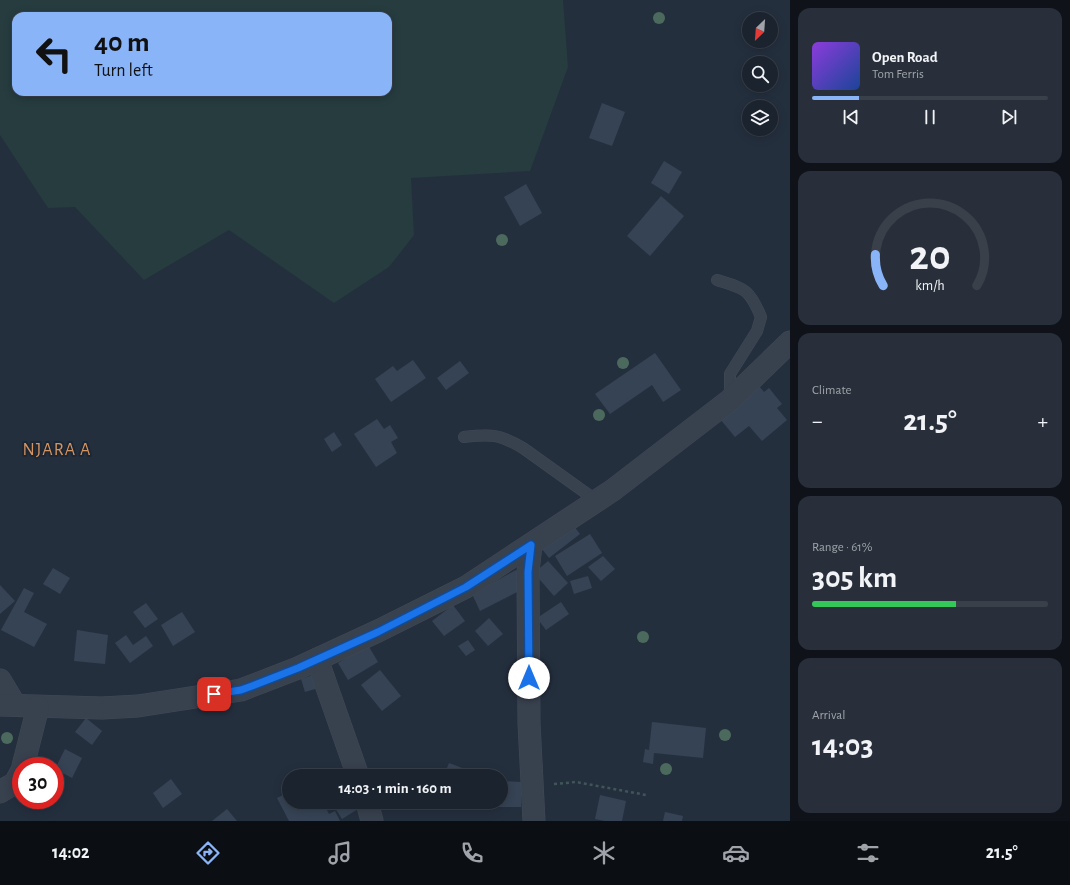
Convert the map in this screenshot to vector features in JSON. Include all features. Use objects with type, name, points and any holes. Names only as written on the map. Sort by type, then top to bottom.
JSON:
[{"type":"street","points":[[0,680],[8,705],[102,708],[138,706],[241,690],[317,659],[378,632],[466,587],[597,501],[730,400],[790,342]]},
{"type":"street","points":[[531,545],[528,588],[529,723],[531,786],[534,821]]},
{"type":"street","points":[[317,659],[356,769]]},
{"type":"street","points":[[25,757],[38,707]]},
{"type":"street","points":[[0,792],[12,786]]},
{"type":"street","points":[[369,809],[372,821]]},
{"type":"lane","points":[[717,280],[743,288],[750,295],[761,317],[757,331],[730,374],[730,400]]},
{"type":"lane","points":[[464,436],[489,434],[511,441],[597,501]]},
{"type":"path","points":[[531,786],[576,782],[646,795]]},
{"type":"green space","points":[[0,0],[563,0],[568,67],[530,171],[411,178],[414,235],[389,267],[334,303],[229,230],[144,280],[75,207],[48,208],[0,135]]},
{"type":"building","points":[[602,103],[625,112],[612,146],[589,138]]},
{"type":"building","points":[[664,161],[682,172],[669,194],[651,183]]},
{"type":"building","points":[[526,184],[542,213],[520,226],[504,197]]},
{"type":"building","points":[[661,196],[684,216],[650,256],[627,236]]},
{"type":"building","points":[[655,353],[681,390],[663,402],[652,385],[610,414],[595,394]]},
{"type":"building","points":[[413,360],[426,378],[391,402],[375,379],[393,366],[397,371]]},
{"type":"building","points":[[460,361],[469,373],[446,390],[437,378]]},
{"type":"building","points":[[759,386],[764,392],[769,388],[782,404],[777,408],[787,420],[762,441],[749,426],[735,437],[720,419]]},
{"type":"building","points":[[377,419],[384,429],[390,425],[398,438],[391,442],[397,453],[376,467],[354,434]]},
{"type":"building","points":[[334,432],[342,445],[332,452],[324,439]]},
{"type":"building","points":[[573,525],[580,534],[549,558],[542,549]]},
{"type":"building","points":[[590,534],[602,553],[567,576],[555,556]]},
{"type":"building","points":[[603,556],[615,569],[601,581],[588,567]]},
{"type":"building","points":[[548,561],[568,583],[554,596],[534,573]]},
{"type":"building","points":[[53,568],[70,578],[60,594],[43,584]]},
{"type":"building","points":[[516,570],[525,588],[480,611],[472,594]]},
{"type":"building","points":[[588,576],[592,588],[574,594],[570,581]]},
{"type":"building","points":[[0,585],[15,601],[0,614]]},
{"type":"building","points":[[24,588],[34,593],[24,612],[47,624],[34,647],[1,630]]},
{"type":"building","points":[[561,602],[569,614],[546,630],[537,618]]},
{"type":"building","points":[[146,603],[158,619],[145,628],[133,612]]},
{"type":"building","points":[[453,605],[465,621],[444,636],[432,621]]},
{"type":"building","points":[[182,612],[195,632],[173,646],[161,625]]},
{"type":"building","points":[[489,618],[503,634],[488,646],[475,631]]},
{"type":"building","points":[[77,630],[108,635],[105,664],[74,661]]},
{"type":"building","points":[[126,635],[133,645],[146,636],[153,646],[130,663],[115,643]]},
{"type":"building","points":[[468,640],[475,650],[466,656],[458,646]]},
{"type":"building","points":[[368,645],[378,662],[348,680],[338,663]]},
{"type":"building","points":[[380,670],[401,696],[382,711],[361,685]]},
{"type":"building","points":[[318,673],[322,687],[305,692],[301,679]]},
{"type":"building","points":[[86,718],[102,731],[92,745],[75,732]]},
{"type":"building","points":[[652,722],[706,728],[703,758],[654,753],[653,764],[643,762],[645,749],[649,750]]},
{"type":"building","points":[[65,749],[82,758],[72,778],[64,774],[64,757],[61,757]]},
{"type":"building","points":[[449,763],[465,769],[447,769]]},
{"type":"building","points":[[171,779],[182,794],[163,808],[153,793]]},
{"type":"building","points":[[508,781],[521,782],[521,807],[508,807]]},
{"type":"building","points":[[600,795],[626,801],[622,821],[605,821],[595,819]]},
{"type":"building","points":[[282,796],[282,808],[277,798]]},
{"type":"building","points":[[227,809],[237,821],[212,821]]},
{"type":"building","points":[[283,809],[326,809],[329,814],[335,811],[340,821],[289,821]]},
{"type":"building","points":[[336,809],[358,809],[342,819]]},
{"type":"building","points":[[665,812],[683,816],[682,821],[663,821]]},
{"type":"district","name":"NJARA A","points":[[57,450]]},
{"type":"route","points":[[214,694],[241,690],[252,686],[298,668],[378,632],[466,587],[531,545],[528,572],[529,678]]}]
